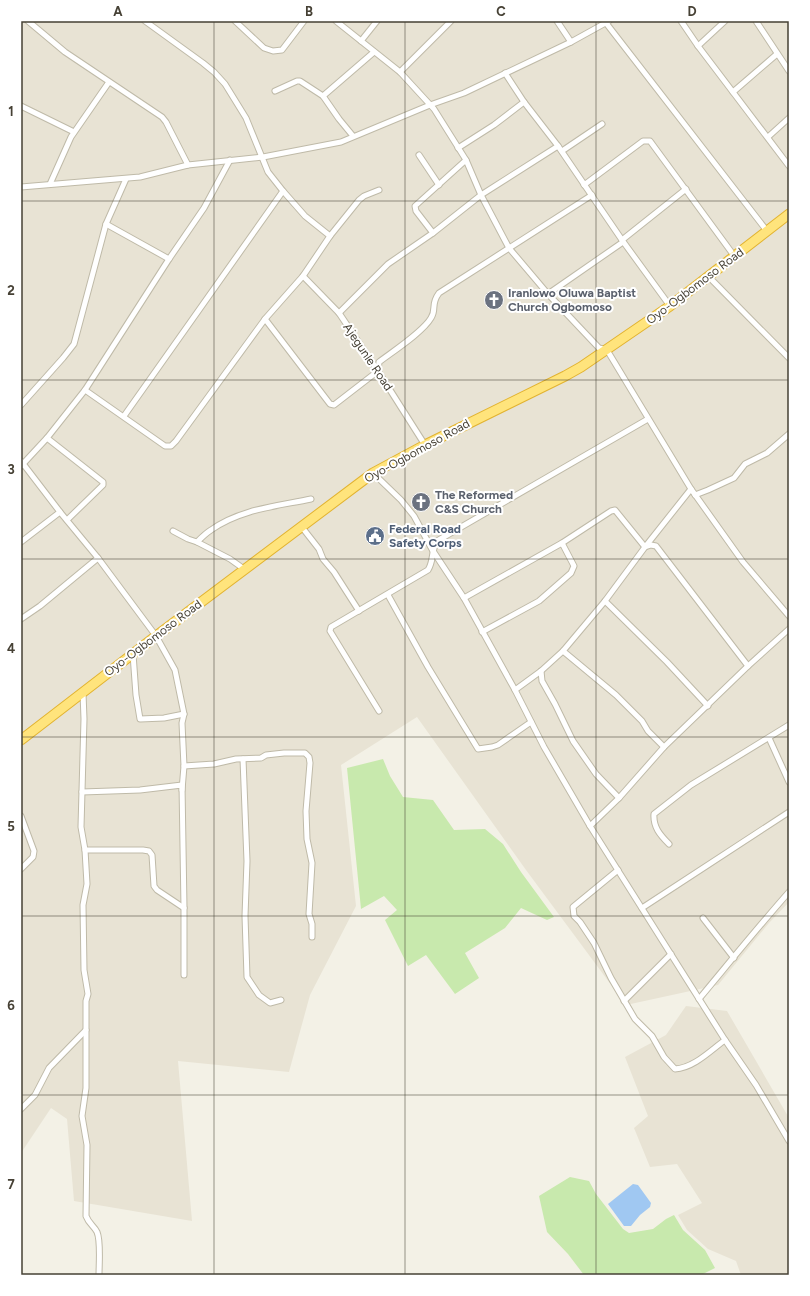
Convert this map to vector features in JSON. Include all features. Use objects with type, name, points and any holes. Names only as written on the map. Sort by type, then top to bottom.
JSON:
[{"type":"highway","name":"Oyo-Ogbomoso Road","points":[[23,735],[83,692],[373,473],[425,445],[581,367],[670,306],[789,214]]},
{"type":"street","points":[[28,21],[65,52],[162,117],[188,165]]},
{"type":"street","points":[[145,21],[203,63],[225,84],[246,118],[268,172],[305,216],[330,236]]},
{"type":"street","points":[[235,21],[264,48],[273,51],[282,50],[304,21]]},
{"type":"street","points":[[336,21],[400,72],[434,109],[466,160],[481,195],[508,248],[548,294],[599,348],[607,350],[695,495],[743,562],[789,616]]},
{"type":"street","points":[[361,41],[377,21]]},
{"type":"street","points":[[400,72],[451,21]]},
{"type":"street","points":[[557,21],[571,42]]},
{"type":"street","points":[[681,21],[698,46],[789,166]]},
{"type":"street","points":[[698,46],[725,21]]},
{"type":"street","points":[[756,21],[789,71]]},
{"type":"street","points":[[21,187],[126,179],[188,165],[263,157],[341,142],[430,105],[464,93],[571,42],[608,22],[768,231]]},
{"type":"street","points":[[323,96],[374,52]]},
{"type":"street","points":[[734,92],[777,54]]},
{"type":"street","points":[[505,73],[524,102],[562,151],[622,240],[670,306]]},
{"type":"street","points":[[275,91],[300,81],[323,96],[353,136]]},
{"type":"street","points":[[50,184],[74,132],[109,82]]},
{"type":"street","points":[[458,148],[494,125],[524,102]]},
{"type":"street","points":[[21,106],[74,132]]},
{"type":"street","points":[[768,137],[789,118]]},
{"type":"street","points":[[562,151],[602,124]]},
{"type":"street","points":[[584,185],[644,141],[650,141],[735,257]]},
{"type":"street","points":[[339,313],[381,269],[433,233],[481,195],[558,146]]},
{"type":"street","points":[[418,155],[439,185]]},
{"type":"street","points":[[184,975],[182,790],[184,766],[182,723],[184,714],[175,670],[156,636],[98,558],[22,464],[47,438],[85,390],[169,259],[204,208],[230,160]]},
{"type":"street","points":[[433,233],[415,209],[415,206],[466,160]]},
{"type":"street","points":[[21,405],[74,344],[106,224],[126,179]]},
{"type":"street","points":[[548,294],[623,242],[622,240],[686,189]]},
{"type":"street","points":[[85,390],[165,446],[171,446],[265,319],[303,276],[330,236],[359,200],[364,196],[379,190]]},
{"type":"street","points":[[124,416],[283,191]]},
{"type":"street","points":[[265,319],[330,404],[334,405],[378,371],[378,362],[423,328],[430,320],[434,312],[433,305],[435,298],[439,293],[592,196]]},
{"type":"street","points":[[106,224],[169,259]]},
{"type":"street","name":"Ajegunle Road","points":[[303,276],[339,313],[425,445]]},
{"type":"street","points":[[708,276],[789,358]]},
{"type":"street","points":[[379,711],[330,631],[331,627],[388,595],[428,570],[432,565],[434,545],[437,541],[648,419]]},
{"type":"street","points":[[695,495],[734,478],[745,464],[767,452],[789,434]]},
{"type":"street","points":[[47,438],[103,482],[102,485],[67,520]]},
{"type":"street","points":[[373,473],[401,500],[414,516],[433,551],[464,598],[515,690],[544,747],[590,826],[725,1040],[756,1085],[789,1141]]},
{"type":"street","points":[[515,690],[541,670],[562,651],[606,601],[645,547],[691,489]]},
{"type":"street","points":[[197,542],[211,529],[230,519],[258,509],[311,499]]},
{"type":"street","points":[[464,598],[562,543],[611,511],[615,510],[645,547]]},
{"type":"street","points":[[21,542],[60,512]]},
{"type":"street","points":[[301,526],[319,549],[323,559],[334,572],[359,611]]},
{"type":"street","points":[[173,530],[230,559],[244,569]]},
{"type":"street","points":[[482,632],[539,601],[570,573],[574,566],[562,543]]},
{"type":"street","points":[[645,547],[651,545],[656,546],[748,666]]},
{"type":"street","points":[[21,619],[40,606],[98,558]]},
{"type":"street","points":[[388,595],[428,667],[478,749],[498,745],[531,722]]},
{"type":"street","points":[[606,601],[668,662],[708,706]]},
{"type":"street","points":[[590,826],[619,798],[664,747],[748,666],[789,629]]},
{"type":"street","points":[[562,651],[616,695],[642,721],[648,731],[664,747]]},
{"type":"street","points":[[133,653],[136,695],[140,719],[164,718],[184,714]]},
{"type":"street","points":[[541,670],[542,681],[573,741],[596,774],[619,798]]},
{"type":"street","points":[[83,692],[84,719],[81,827],[85,850],[87,884],[82,905],[84,970],[88,994],[86,1001],[86,1088],[82,1116],[87,1145],[86,1216],[89,1223],[96,1231],[98,1238],[99,1275]]},
{"type":"street","points":[[669,844],[659,834],[653,822],[654,814],[691,786],[789,725]]},
{"type":"street","points":[[769,738],[789,782]]},
{"type":"street","points":[[184,766],[214,764],[236,759],[261,758],[266,755],[284,753],[305,753],[309,757],[310,763],[306,811],[312,863],[309,914],[312,924],[312,937]]},
{"type":"street","points":[[243,759],[247,861],[245,916],[248,977],[259,995],[270,1003],[281,1000]]},
{"type":"street","points":[[82,792],[140,790],[182,786],[182,790]]},
{"type":"street","points":[[642,908],[789,812]]},
{"type":"street","points":[[21,816],[34,851],[33,857],[21,869]]},
{"type":"street","points":[[85,850],[149,851],[152,855],[154,886],[157,890],[184,908]]},
{"type":"street","points":[[618,870],[573,906],[572,910],[574,916],[580,922],[594,943],[635,1019],[657,1044],[664,1057],[675,1068],[683,1068],[692,1064],[725,1040]]},
{"type":"street","points":[[699,999],[734,958],[761,923],[789,892]]},
{"type":"street","points":[[703,918],[734,958]]},
{"type":"street","points":[[624,1001],[671,954]]},
{"type":"street","points":[[21,1109],[35,1095],[49,1068],[86,1030]]},
{"type":"shaded area","points":[[21,21],[789,21],[789,902],[769,923],[718,985],[626,1005],[526,870],[417,717],[341,765],[356,906],[310,995],[289,1072],[178,1061],[192,1221],[74,1201],[67,1119],[51,1108],[21,1153]]},
{"type":"shaded area","points":[[686,1006],[727,1011],[789,1118],[789,1275],[741,1275],[736,1261],[708,1249],[687,1230],[678,1215],[702,1203],[677,1164],[650,1167],[634,1128],[648,1116],[625,1057],[666,1035]]},
{"type":"green space","points":[[383,759],[390,776],[403,797],[433,800],[454,830],[485,829],[503,844],[521,872],[554,917],[547,920],[521,908],[505,928],[465,953],[479,978],[455,994],[426,955],[408,966],[385,920],[397,910],[384,896],[361,909],[347,768]]},
{"type":"green space","points":[[570,1177],[589,1181],[596,1194],[623,1229],[629,1233],[653,1229],[674,1215],[683,1230],[705,1250],[715,1268],[701,1275],[584,1275],[568,1254],[547,1232],[539,1196]]},
{"type":"water","points":[[633,1184],[638,1185],[651,1203],[650,1207],[640,1215],[631,1226],[624,1226],[608,1204]]},
{"type":"place","name":"Iranlowo Oluwa Baptist Church Ogbomoso","points":[[494,300]]},
{"type":"place","name":"The Reformed C&S Church","points":[[421,502]]},
{"type":"place","name":"Federal Road Safety Corps","points":[[375,536]]}]
